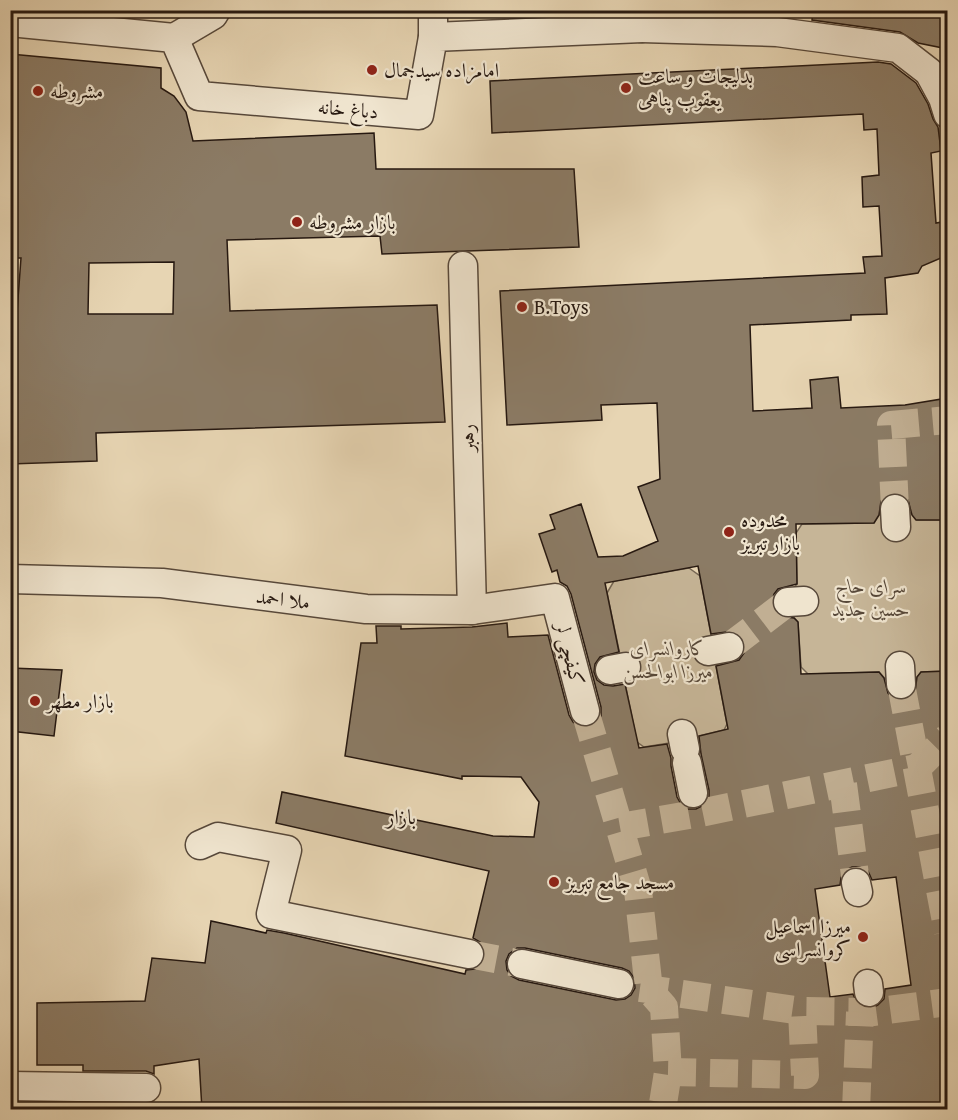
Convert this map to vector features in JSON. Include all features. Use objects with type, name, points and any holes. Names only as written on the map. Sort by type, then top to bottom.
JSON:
[{"type":"street","points":[[10,22],[174,38],[213,15],[216,10]]},
{"type":"street","name":"دباغ خانه","points":[[174,38],[199,96],[419,115],[433,24],[643,19],[777,32],[898,48],[929,72],[943,98],[948,114]]},
{"type":"street","name":"رهبر","points":[[463,266],[472,610]]},
{"type":"street","name":"ملا احمد","points":[[10,579],[162,583],[366,609],[472,610],[555,598]]},
{"type":"street","name":"کیفچی لر","points":[[555,598],[579,675],[585,711]]},
{"type":"street","points":[[685,749],[693,793]]},
{"type":"street","points":[[200,845],[218,837],[287,850],[272,914],[469,954]]},
{"type":"street","points":[[522,964],[619,984]]},
{"type":"street","points":[[10,1086],[146,1089]]},
{"type":"green space","name":"سرای حاج حسین جدید","points":[[882,510],[908,510],[917,520],[947,520],[947,671],[921,672],[913,683],[891,685],[879,672],[808,674],[801,667],[798,622],[789,612],[787,596],[797,584],[796,533],[802,524],[874,523]]},
{"type":"green space","name":"کاروانسرای میرزا ابوالحسن","points":[[689,568],[700,576],[711,635],[728,640],[731,655],[716,666],[727,724],[724,730],[699,736],[693,748],[678,750],[669,743],[644,747],[637,742],[625,683],[611,679],[620,655],[607,593],[614,581]]},
{"type":"building","points":[[813,10],[948,10],[948,49],[918,43],[900,32],[812,20]]},
{"type":"building","points":[[10,54],[161,68],[161,88],[174,96],[186,112],[193,141],[374,133],[376,169],[574,169],[579,247],[382,254],[380,236],[227,240],[230,311],[437,305],[445,422],[96,433],[97,461],[10,464],[10,312],[17,312],[21,258],[10,258]],"holes":[[[174,262],[173,314],[88,314],[89,263]]]},
{"type":"building","name":"محدوده بازار تبریز","points":[[878,62],[891,64],[916,83],[928,104],[938,127],[941,151],[931,153],[936,223],[948,221],[948,255],[922,266],[918,273],[885,278],[887,314],[851,315],[851,320],[750,325],[753,411],[812,408],[810,380],[838,377],[841,408],[905,405],[948,398],[948,520],[916,520],[912,515],[908,500],[902,494],[895,493],[886,495],[881,501],[879,515],[874,523],[796,524],[797,584],[778,589],[772,602],[774,611],[780,616],[794,618],[798,622],[801,674],[879,672],[884,678],[888,693],[894,699],[901,700],[909,698],[915,692],[917,677],[921,672],[948,671],[948,1110],[202,1110],[199,1059],[154,1066],[154,1074],[146,1071],[83,1071],[83,1065],[37,1065],[37,1003],[145,1001],[152,958],[205,963],[211,921],[266,933],[267,930],[284,933],[465,974],[466,970],[475,969],[482,964],[485,949],[473,938],[489,871],[276,823],[282,792],[493,836],[534,837],[539,802],[521,777],[462,776],[462,779],[345,756],[361,643],[377,643],[376,626],[401,626],[401,629],[472,627],[507,623],[508,637],[548,635],[569,715],[573,722],[580,727],[589,727],[601,716],[601,707],[571,594],[567,586],[560,582],[557,570],[552,572],[539,534],[555,529],[550,515],[581,504],[598,557],[623,556],[658,541],[638,487],[660,479],[657,403],[601,405],[602,420],[507,425],[500,291],[865,273],[863,257],[882,256],[879,206],[863,207],[862,177],[879,175],[877,129],[864,130],[863,114],[492,133],[490,81]],"holes":[[[698,566],[711,634],[734,631],[741,636],[745,645],[744,653],[739,660],[716,666],[728,729],[699,736],[709,798],[704,805],[696,809],[688,809],[677,797],[667,744],[639,748],[625,684],[604,685],[597,680],[594,672],[595,664],[600,657],[619,652],[605,583]],[[852,867],[860,867],[868,871],[872,880],[896,877],[911,985],[885,989],[884,999],[872,1008],[862,1007],[853,994],[830,997],[815,889],[840,885],[844,871]],[[517,948],[525,948],[622,968],[629,971],[634,978],[635,988],[625,999],[616,1000],[519,980],[511,976],[507,970],[506,961],[509,954]]]},
{"type":"building","name":"بازار مطهر","points":[[10,668],[62,670],[54,736],[10,731]]},
{"type":"tunnel","points":[[895,509],[891,425],[948,420]]},
{"type":"tunnel","points":[[729,647],[788,602]]},
{"type":"tunnel","points":[[901,684],[948,932]]},
{"type":"tunnel","points":[[585,711],[638,890],[649,990],[664,1007],[668,1072],[662,1110]]},
{"type":"tunnel","points":[[917,768],[948,737]]},
{"type":"tunnel","points":[[620,827],[700,813],[917,768]]},
{"type":"tunnel","points":[[843,784],[856,883]]},
{"type":"tunnel","points":[[469,954],[522,964]]},
{"type":"tunnel","points":[[640,988],[802,1011],[873,1012],[948,1002]]},
{"type":"tunnel","points":[[668,1072],[805,1075],[802,1011]]},
{"type":"tunnel","points":[[856,1110],[860,1012]]},
{"type":"place","name":"امامزاده سیدجمال","points":[[372,70]]},
{"type":"place","name":"بدلیجات و ساعت یعقوب پناهی","points":[[626,88]]},
{"type":"place","name":"مشروطه","points":[[38,91]]},
{"type":"place","name":"بازار مشروطه","points":[[297,222]]},
{"type":"place","name":"B.Toys","points":[[522,307]]},
{"type":"place","name":"محدوده بازار تبریز","points":[[729,532]]},
{"type":"place","name":"بازار مطهر","points":[[35,701]]},
{"type":"place","name":"مسجد جامع تبریز","points":[[554,882]]},
{"type":"place","name":"میرزا اسماعیل کروانسراسی","points":[[863,937]]},
{"type":"district","name":"بازار","points":[[401,817]]}]
